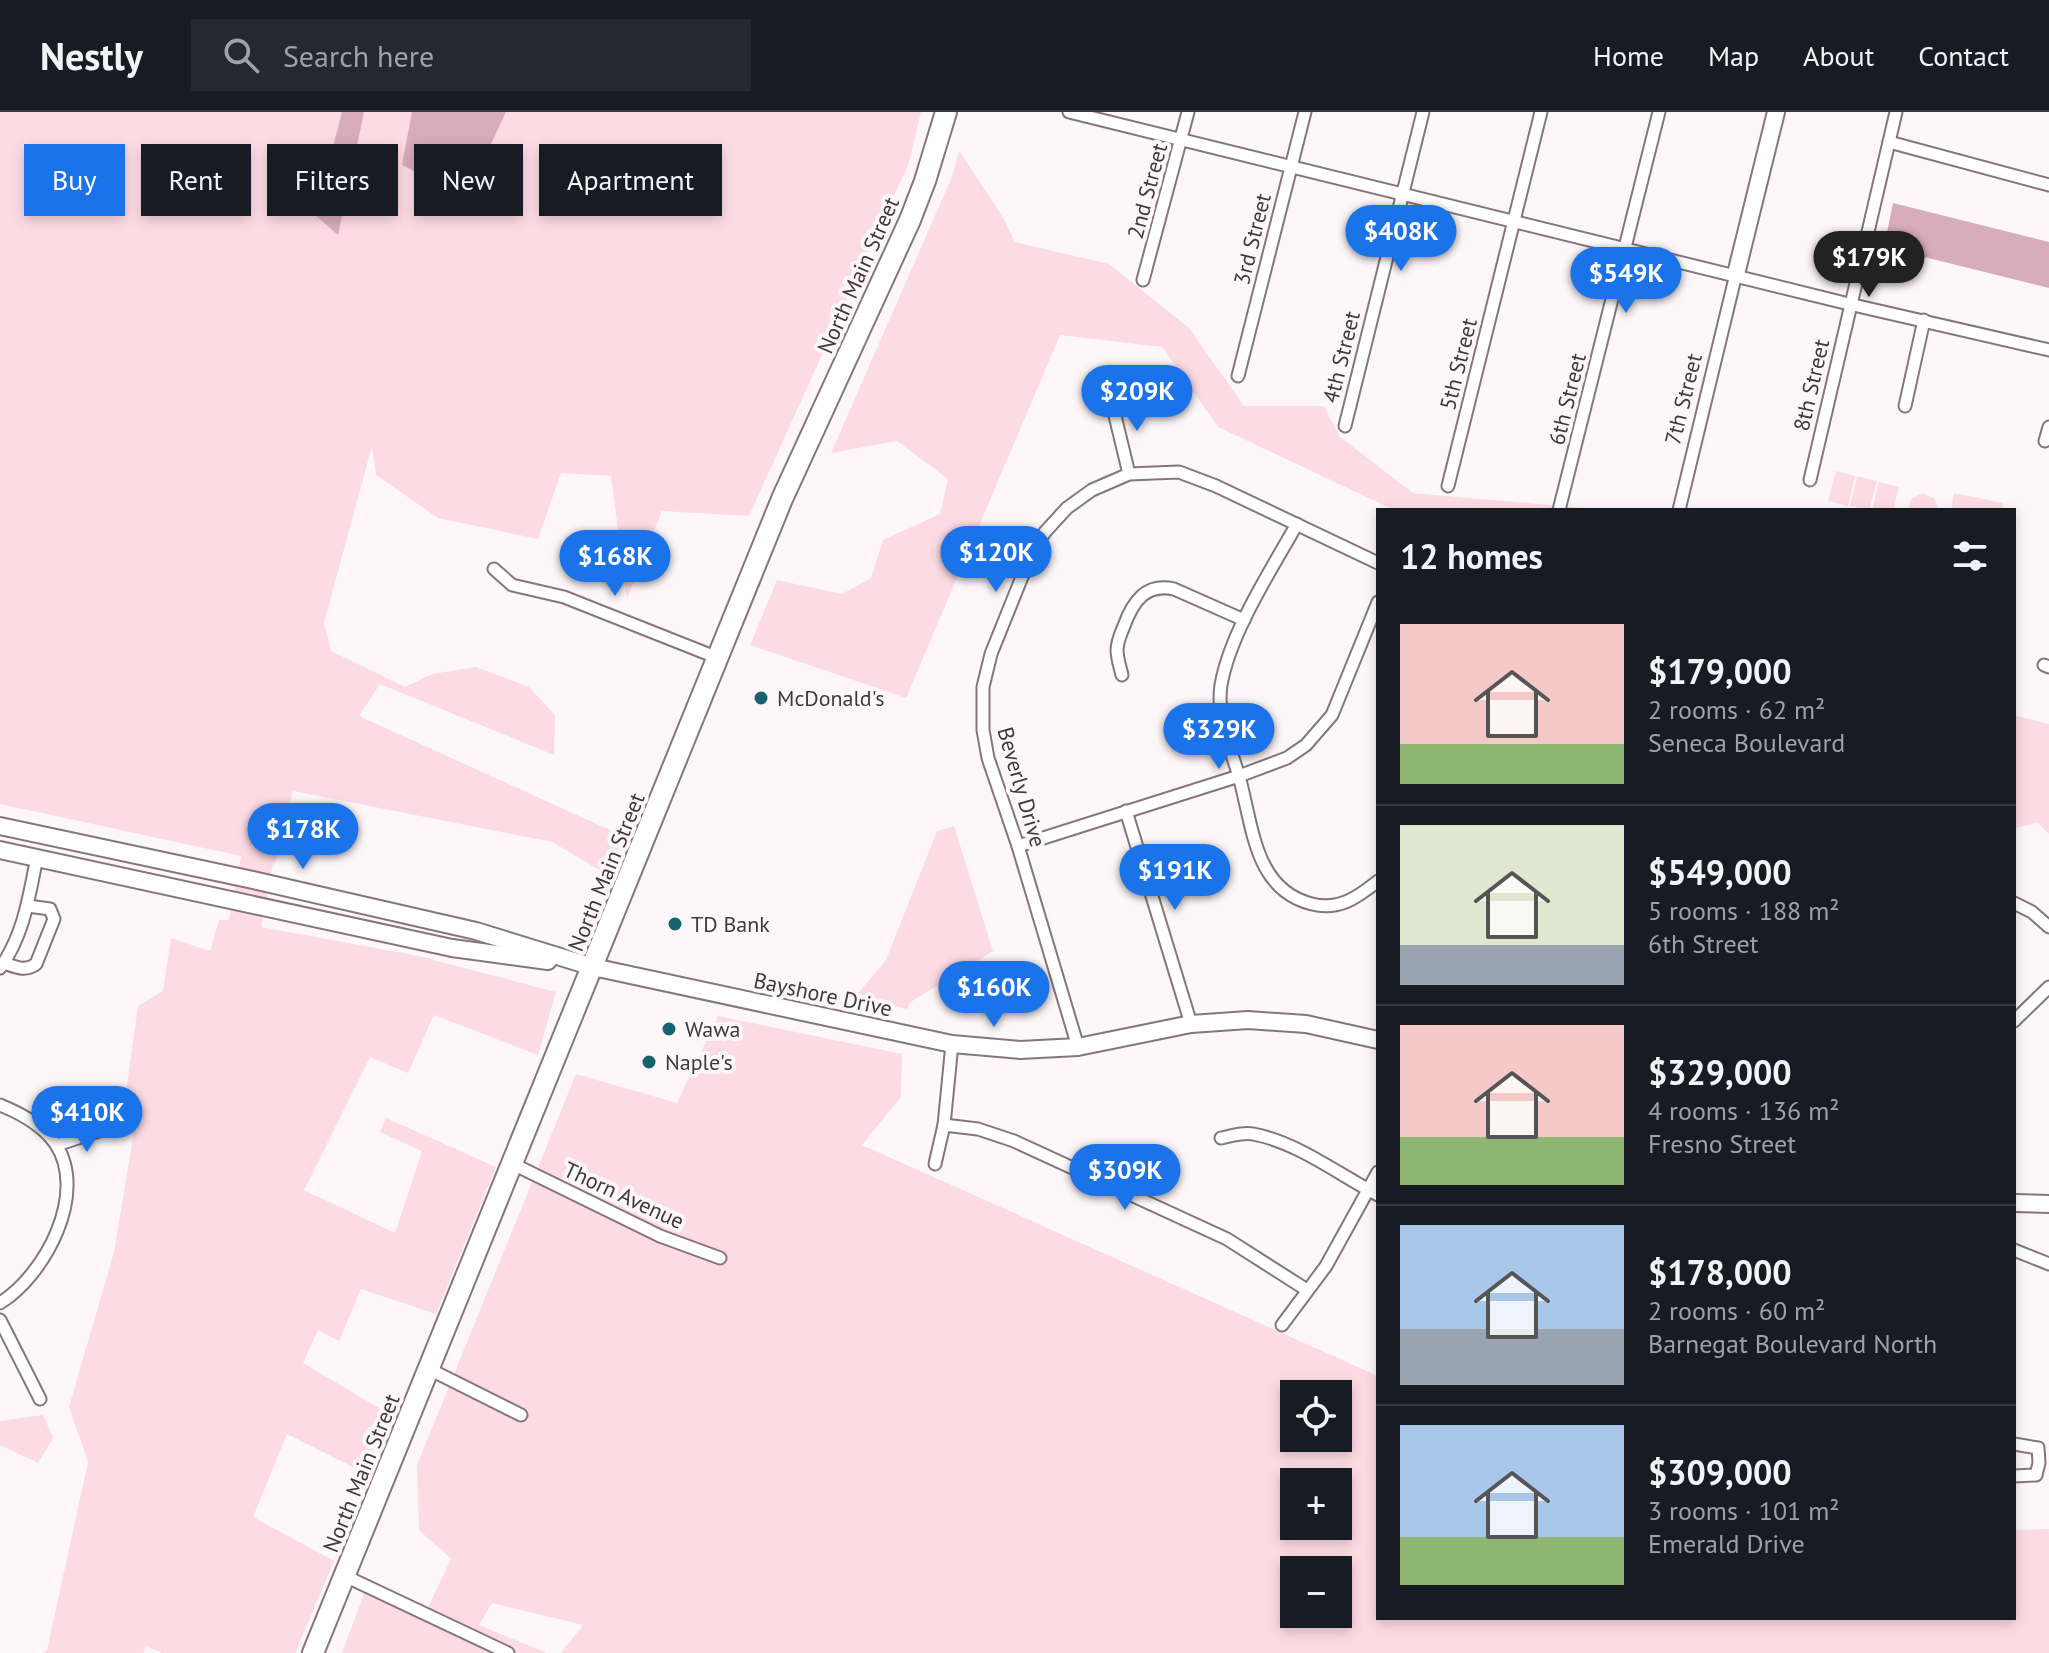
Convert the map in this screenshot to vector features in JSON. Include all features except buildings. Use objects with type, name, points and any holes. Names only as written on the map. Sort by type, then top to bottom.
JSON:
[{"type":"highway","name":"North Main Street","points":[[313,1653],[782,499],[910,220],[946,112]]},
{"type":"street","name":"2nd Street","points":[[1143,280],[1188,112]]},
{"type":"street","name":"3rd Street","points":[[1238,376],[1305,112]]},
{"type":"street","name":"4th Street","points":[[1345,426],[1423,112]]},
{"type":"street","name":"5th Street","points":[[1448,486],[1541,112]]},
{"type":"street","name":"6th Street","points":[[1560,508],[1659,112]]},
{"type":"street","name":"7th Street","points":[[1679,508],[1776,112]]},
{"type":"street","name":"8th Street","points":[[1810,480],[1896,112]]},
{"type":"street","points":[[1075,113],[1849,304],[2049,350]]},
{"type":"street","points":[[1889,142],[2049,185]]},
{"type":"street","points":[[1905,406],[1924,320]]},
{"type":"street","points":[[1111,399],[1129,474]]},
{"type":"street","points":[[2045,441],[2049,427]]},
{"type":"street","name":"Beverly Drive","points":[[1078,1047],[1018,846],[988,758],[983,730],[983,687],[991,654],[1032,552],[1067,508],[1092,490],[1129,474],[1179,472],[1216,486],[1376,562]]},
{"type":"street","points":[[1297,524],[1244,620],[1222,681],[1220,695],[1226,739],[1266,870],[1277,887],[1293,899],[1317,905],[1335,905],[1354,899],[1376,882]]},
{"type":"street","points":[[494,569],[512,585],[564,597],[718,658]]},
{"type":"street","points":[[1122,675],[1116,648],[1120,636],[1136,600],[1152,589],[1162,586],[1174,589],[1244,620]]},
{"type":"street","points":[[1018,846],[1287,758],[1320,732],[1332,715],[1376,607]]},
{"type":"street","points":[[1126,811],[1191,1024]]},
{"type":"street","points":[[0,826],[476,931],[593,967]]},
{"type":"street","points":[[0,850],[452,948],[593,967]]},
{"type":"street","points":[[28,906],[50,909],[54,919],[36,964],[29,969],[2,966],[28,906],[37,857]]},
{"type":"street","points":[[2016,904],[2032,912],[2049,927]]},
{"type":"street","name":"Bayshore Drive","points":[[593,967],[952,1044],[1020,1050],[1078,1047],[1191,1024],[1248,1020],[1331,1028],[1376,1039]]},
{"type":"street","points":[[2016,1019],[2049,987]]},
{"type":"street","points":[[935,1164],[944,1125],[952,1044]]},
{"type":"street","points":[[0,1105],[20,1113],[45,1131],[57,1145],[66,1173],[65,1211],[52,1243],[23,1286],[0,1303]]},
{"type":"street","points":[[944,1125],[978,1129],[1014,1141],[1227,1239],[1307,1290]]},
{"type":"street","points":[[57,1145],[105,1129]]},
{"type":"street","points":[[1221,1138],[1250,1133],[1272,1140],[1324,1164],[1373,1192],[1326,1266],[1282,1325]]},
{"type":"street","name":"Thorn Avenue","points":[[513,1164],[660,1236],[720,1258]]},
{"type":"street","points":[[2016,1203],[2049,1204]]},
{"type":"street","points":[[2016,1253],[2049,1264]]},
{"type":"street","points":[[0,1320],[40,1399]]},
{"type":"street","points":[[429,1369],[521,1415]]},
{"type":"street","points":[[2016,1444],[2038,1448],[2039,1463],[2036,1475],[2016,1476]]},
{"type":"street","points":[[345,1576],[508,1653]]},
{"type":"shaded area","points":[[0,112],[921,112],[909,163],[749,516],[662,511],[627,599],[611,476],[561,473],[538,539],[438,518],[376,475],[372,446],[324,623],[331,651],[405,687],[432,674],[476,667],[529,687],[555,715],[554,755],[380,684],[359,716],[623,836],[608,875],[552,842],[293,791],[273,863],[261,927],[419,956],[556,992],[538,1055],[434,1015],[408,1073],[370,1057],[304,1190],[395,1233],[422,1151],[380,1132],[386,1118],[496,1167],[436,1314],[361,1289],[339,1341],[318,1330],[303,1363],[379,1408],[373,1477],[287,1434],[253,1517],[334,1561],[295,1653],[162,1653],[146,1646],[143,1653],[44,1653],[88,1462],[69,1407],[114,1252],[133,1137],[120,1102],[127,1085],[138,1006],[163,991],[171,938],[210,951],[219,920],[229,920],[241,856],[0,804]]},
{"type":"shaded area","points":[[342,112],[364,112],[357,144],[334,144]]},
{"type":"shaded area","points":[[412,112],[506,112],[491,144],[414,144],[414,171],[402,165]]},
{"type":"shaded area","points":[[959,151],[1004,219],[1015,242],[1109,264],[1189,328],[1244,406],[1324,406],[1340,437],[1413,493],[1583,508],[1390,508],[1218,427],[1162,347],[1060,335],[906,698],[750,645],[777,580],[842,594],[871,578],[883,540],[940,514],[948,479],[897,441],[831,453],[952,177]]},
{"type":"shaded area","points":[[1893,203],[2049,242],[2049,288],[1884,247]]},
{"type":"shaded area","points":[[316,216],[342,216],[338,235]]},
{"type":"shaded area","points":[[1836,471],[1855,476],[1848,506],[1828,501]]},
{"type":"shaded area","points":[[1857,476],[1877,481],[1870,508],[1850,506]]},
{"type":"shaded area","points":[[1879,482],[1899,487],[1894,508],[1872,508]]},
{"type":"shaded area","points":[[1923,493],[1935,499],[1937,508],[1909,508],[1911,499]]},
{"type":"shaded area","points":[[1954,493],[2003,503],[2002,508],[1951,508]]},
{"type":"shaded area","points":[[2016,716],[2049,724],[2049,834],[2038,823],[2016,828]]},
{"type":"shaded area","points":[[954,826],[993,951],[909,1003],[908,1009],[854,998],[886,960],[937,831]]},
{"type":"shaded area","points":[[718,1016],[902,1054],[901,1097],[862,1145],[1376,1375],[1376,1620],[2016,1620],[2016,1530],[2049,1529],[2049,1653],[561,1653],[583,1625],[492,1603],[479,1625],[547,1653],[342,1653],[365,1591],[425,1614],[451,1559],[419,1530],[417,1465],[576,1074],[677,1103]]},
{"type":"shaded area","points":[[43,1415],[53,1438],[38,1463],[0,1445],[0,1421]]},
{"type":"place","name":"McDonald's","points":[[761,698]]},
{"type":"place","name":"TD Bank","points":[[675,924]]},
{"type":"place","name":"Wawa","points":[[669,1029]]},
{"type":"place","name":"Naple's","points":[[649,1062]]}]
